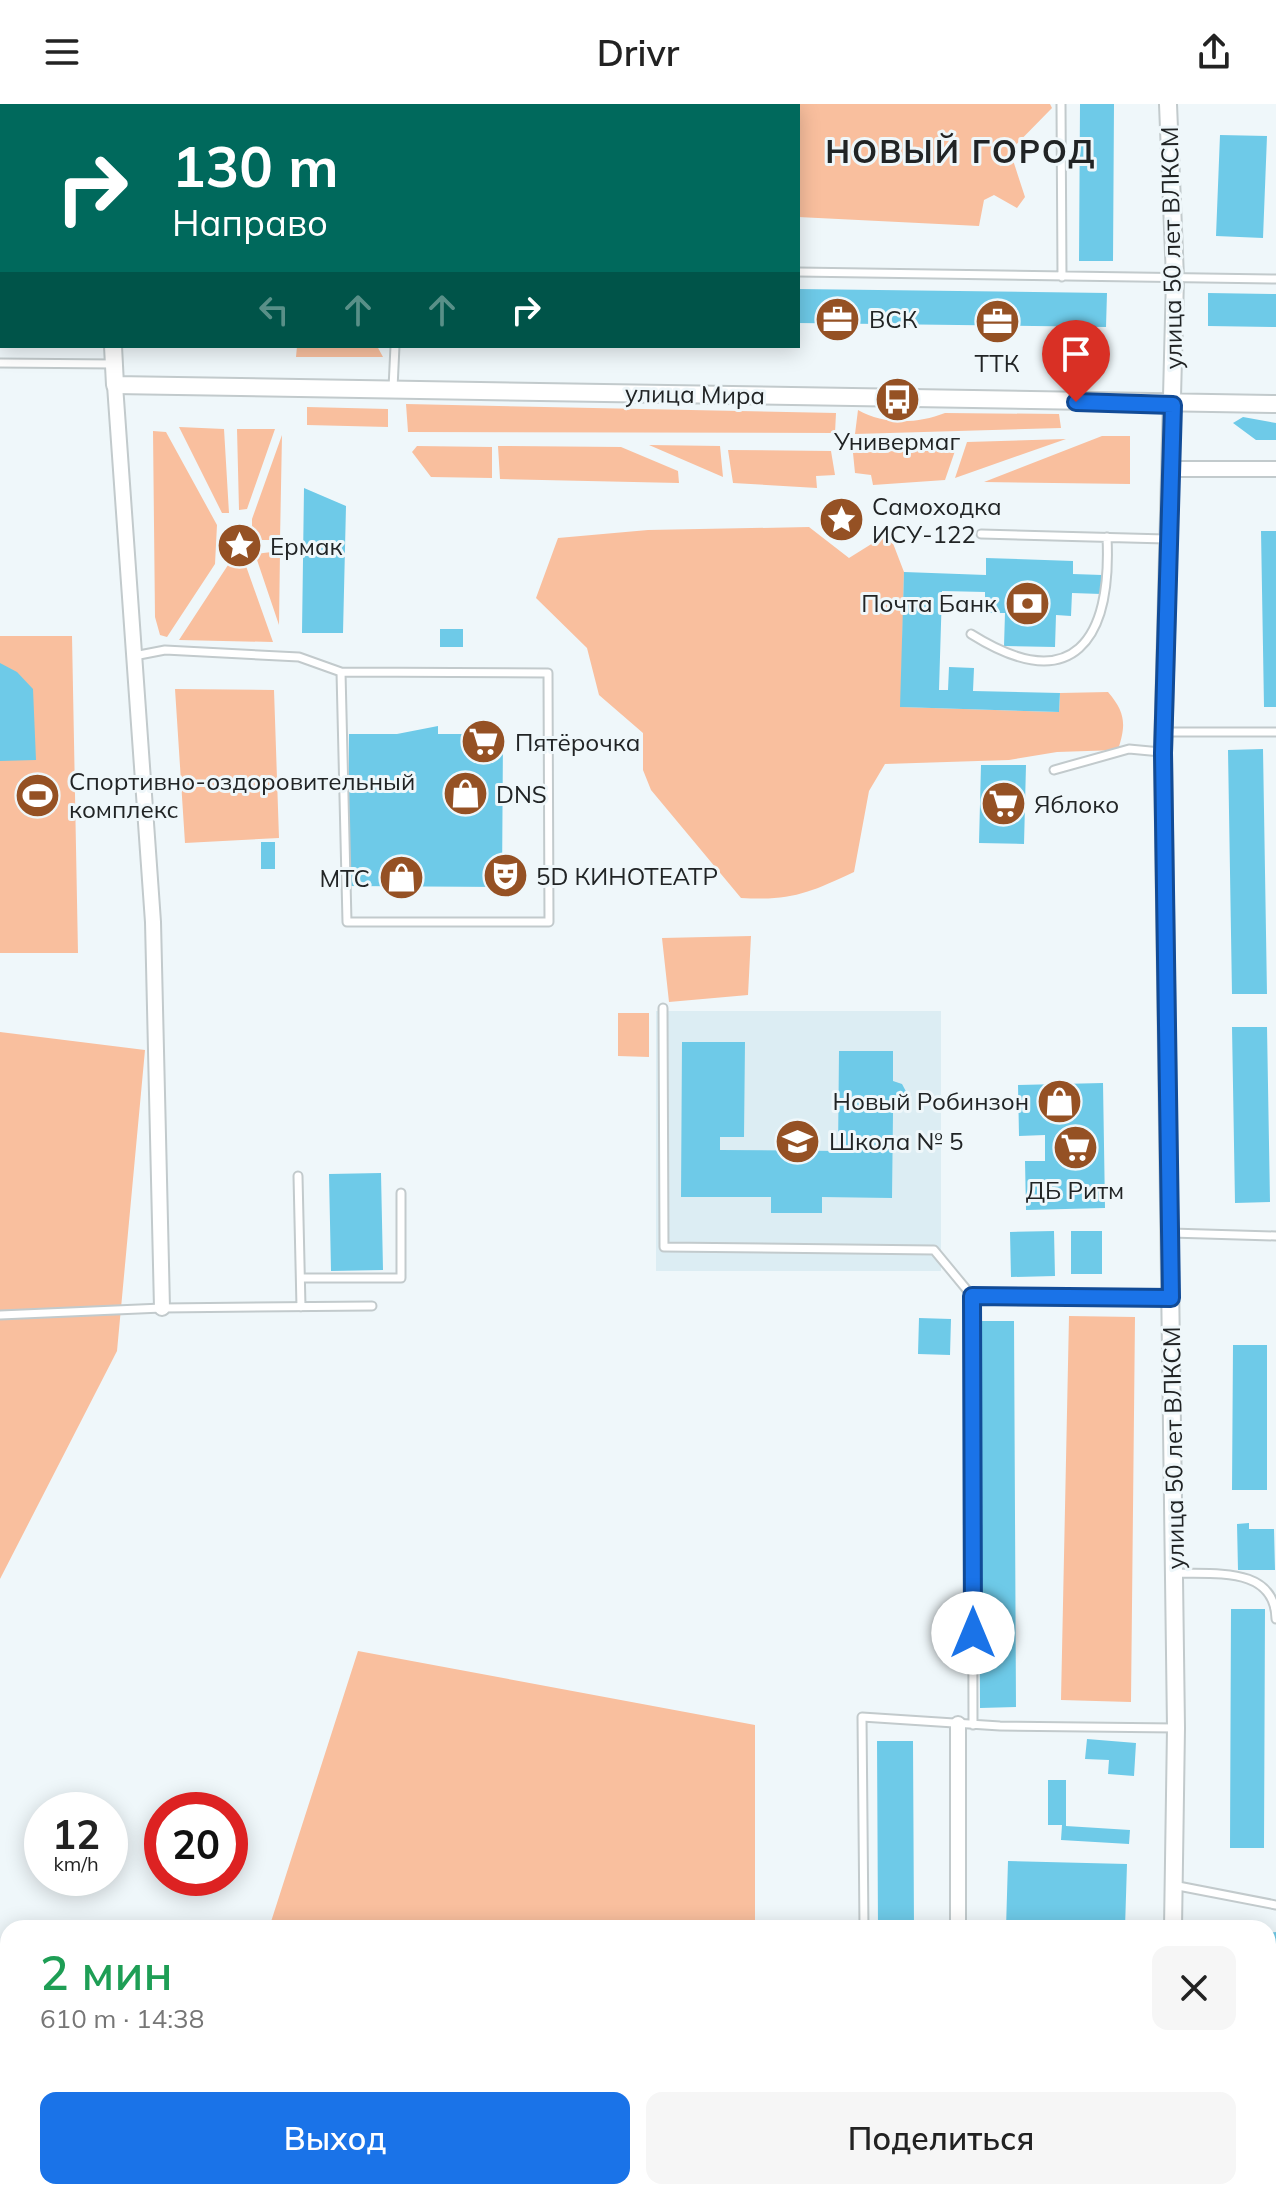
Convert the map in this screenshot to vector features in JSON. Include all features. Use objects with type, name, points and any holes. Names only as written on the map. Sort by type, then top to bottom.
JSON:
[{"type":"street","name":"улица 50 лет ВЛКСМ","points":[[1168,104],[1175,278],[1163,753],[1176,1728],[1173,1920]]},
{"type":"street","points":[[113,348],[153,922],[162,1308]]},
{"type":"street","name":"улица Мира","points":[[115,385],[1173,405],[1276,404]]},
{"type":"street","points":[[1172,469],[1276,469]]},
{"type":"street","points":[[958,1920],[966,1724]]},
{"type":"lane","points":[[1061,104],[1062,277]]},
{"type":"lane","points":[[800,272],[1276,279]]},
{"type":"lane","points":[[393,388],[395,348]]},
{"type":"lane","points":[[0,363],[114,364]]},
{"type":"lane","points":[[981,534],[1170,539]]},
{"type":"lane","points":[[971,634],[1005,655],[1056,661],[1084,647],[1104,603],[1109,579],[1107,537]]},
{"type":"lane","points":[[133,656],[165,650],[299,657],[341,672],[548,673],[549,922],[347,922],[341,672]]},
{"type":"lane","points":[[1163,732],[1276,732]]},
{"type":"lane","points":[[1054,770],[1129,749],[1163,753]]},
{"type":"lane","points":[[663,1008],[664,1247],[934,1250],[972,1296],[966,1724]]},
{"type":"lane","points":[[298,1176],[301,1307]]},
{"type":"lane","points":[[301,1278],[401,1278],[401,1193]]},
{"type":"lane","points":[[1171,1233],[1276,1236]]},
{"type":"lane","points":[[972,1296],[1171,1298]]},
{"type":"lane","points":[[0,1315],[162,1308],[372,1306]]},
{"type":"lane","points":[[1174,1573],[1250,1577],[1273,1600],[1276,1619]]},
{"type":"lane","points":[[864,1920],[862,1717],[966,1724],[1176,1728]]},
{"type":"lane","points":[[1173,1885],[1276,1905]]},
{"type":"shaded area","points":[[800,104],[1050,104],[1052,108],[1010,151],[1025,197],[1017,208],[994,195],[984,200],[979,226],[800,217]]},
{"type":"shaded area","points":[[297,348],[378,348],[383,357],[296,357]]},
{"type":"shaded area","points":[[406,404],[836,413],[835,433],[408,432]]},
{"type":"shaded area","points":[[307,407],[388,409],[388,427],[307,425]]},
{"type":"shaded area","points":[[858,410],[879,418],[901,421],[945,413],[1059,414],[1061,428],[855,434]]},
{"type":"shaded area","points":[[179,427],[224,429],[229,513],[222,513]]},
{"type":"shaded area","points":[[237,429],[275,429],[247,509],[239,510]]},
{"type":"shaded area","points":[[153,431],[166,432],[217,525],[215,564],[167,637],[160,635],[155,617]]},
{"type":"shaded area","points":[[282,435],[280,540],[252,540],[252,519]]},
{"type":"shaded area","points":[[1102,436],[1130,436],[1130,484],[984,482]]},
{"type":"shaded area","points":[[1066,439],[955,478],[967,442]]},
{"type":"shaded area","points":[[649,445],[720,446],[723,477]]},
{"type":"shaded area","points":[[417,446],[492,447],[492,478],[431,477],[412,452]]},
{"type":"shaded area","points":[[498,446],[621,447],[678,471],[679,483],[500,479]]},
{"type":"shaded area","points":[[956,448],[945,480],[873,485],[871,475],[855,473],[853,453]]},
{"type":"shaded area","points":[[728,450],[831,451],[835,475],[816,476],[817,488],[733,483]]},
{"type":"shaded area","points":[[809,527],[849,558],[889,533],[904,572],[901,707],[1059,712],[1060,693],[1108,692],[1123,720],[1118,750],[1057,752],[1009,760],[885,764],[869,791],[854,872],[787,897],[741,898],[651,790],[643,770],[643,733],[599,695],[587,648],[536,598],[558,538],[648,530]]},
{"type":"shaded area","points":[[280,551],[279,625],[255,554]]},
{"type":"shaded area","points":[[228,565],[246,566],[273,642],[179,640]]},
{"type":"shaded area","name":"Спортивно-оздоровительный комплекс","points":[[0,636],[72,636],[78,953],[0,953]]},
{"type":"shaded area","points":[[175,689],[274,690],[279,838],[185,843]]},
{"type":"shaded area","points":[[751,936],[748,995],[669,1002],[662,938]]},
{"type":"shaded area","name":"Школа № 5","points":[[656,1011],[941,1011],[941,1271],[656,1271]]},
{"type":"shaded area","points":[[618,1013],[649,1013],[649,1057],[618,1056]]},
{"type":"shaded area","points":[[0,1032],[145,1050],[117,1351],[0,1579]]},
{"type":"shaded area","points":[[1069,1316],[1135,1317],[1131,1702],[1061,1700]]},
{"type":"shaded area","points":[[358,1651],[755,1725],[755,1920],[272,1920]]},
{"type":"building","points":[[1080,104],[1114,104],[1113,261],[1079,261]]},
{"type":"building","points":[[1220,135],[1267,136],[1263,238],[1216,236]]},
{"type":"building","points":[[800,289],[1107,293],[1106,327],[800,323]]},
{"type":"building","points":[[1208,293],[1276,294],[1276,327],[1208,326]]},
{"type":"building","points":[[1243,417],[1276,423],[1276,440],[1256,440],[1233,423]]},
{"type":"building","points":[[304,488],[346,506],[343,633],[302,633]]},
{"type":"building","points":[[1261,531],[1276,531],[1276,707],[1264,707]]},
{"type":"building","points":[[986,558],[1073,561],[1073,574],[1102,575],[1101,594],[1072,593],[1071,616],[1056,615],[1055,647],[1004,646],[1005,613],[985,613],[985,592],[942,591],[939,690],[948,690],[949,667],[974,668],[973,691],[1060,693],[1059,712],[900,707],[904,572],[986,575]]},
{"type":"building","points":[[440,629],[463,629],[463,647],[440,647]]},
{"type":"building","points":[[0,663],[17,672],[33,689],[36,760],[0,761]]},
{"type":"building","points":[[438,726],[438,734],[503,734],[502,887],[348,886],[349,734],[397,734]]},
{"type":"building","points":[[1263,749],[1267,994],[1232,994],[1228,750]]},
{"type":"building","name":"Яблоко","points":[[981,765],[1026,765],[1024,844],[979,843]]},
{"type":"building","points":[[261,842],[275,842],[275,869],[261,869]]},
{"type":"building","points":[[1232,1027],[1267,1027],[1270,1202],[1235,1203]]},
{"type":"building","points":[[682,1042],[745,1042],[744,1137],[720,1137],[720,1150],[838,1151],[839,1051],[893,1051],[893,1081],[902,1084],[909,1097],[906,1107],[893,1113],[892,1198],[822,1197],[822,1213],[771,1213],[771,1197],[681,1197]]},
{"type":"building","name":"ДБ Ритм","points":[[1103,1083],[1105,1208],[1026,1210],[1025,1161],[1045,1161],[1045,1135],[1019,1136],[1018,1085]]},
{"type":"building","points":[[381,1173],[383,1270],[331,1271],[329,1174]]},
{"type":"building","points":[[1054,1231],[1055,1276],[1011,1277],[1010,1232]]},
{"type":"building","points":[[1071,1231],[1102,1231],[1102,1274],[1071,1274]]},
{"type":"building","points":[[919,1318],[951,1319],[950,1355],[918,1354]]},
{"type":"building","points":[[978,1321],[1014,1321],[1016,1707],[980,1708]]},
{"type":"building","points":[[1233,1345],[1267,1345],[1267,1490],[1232,1490]]},
{"type":"building","points":[[1249,1523],[1249,1529],[1274,1529],[1275,1570],[1238,1570],[1237,1524]]},
{"type":"building","points":[[1231,1609],[1265,1609],[1264,1848],[1230,1848]]},
{"type":"building","points":[[1087,1739],[1136,1743],[1134,1776],[1108,1774],[1109,1760],[1085,1759]]},
{"type":"building","points":[[877,1741],[913,1741],[914,1920],[878,1920]]},
{"type":"building","points":[[1048,1780],[1066,1780],[1066,1826],[1130,1830],[1129,1844],[1061,1840],[1062,1825],[1048,1825]]},
{"type":"building","points":[[1008,1861],[1127,1864],[1125,1920],[1006,1920]]},
{"type":"place","name":"ВСК","points":[[838,319]]},
{"type":"place","name":"ТТК","points":[[997,321]]},
{"type":"place","name":"Универмаг","points":[[897,399]]},
{"type":"place","name":"Самоходка ИСУ-122","points":[[841,520]]},
{"type":"place","name":"Ермак","points":[[239,546]]},
{"type":"place","name":"Почта Банк","points":[[1028,603]]},
{"type":"place","name":"Пятёрочка","points":[[484,742]]},
{"type":"place","name":"DNS","points":[[465,794]]},
{"type":"place","name":"Спортивно-оздоровительный комплекс","points":[[38,795]]},
{"type":"place","name":"Яблоко","points":[[1003,804]]},
{"type":"place","name":"5D КИНОТЕАТР","points":[[505,876]]},
{"type":"place","name":"МТС","points":[[401,878]]},
{"type":"place","name":"Новый Робинзон","points":[[1060,1101]]},
{"type":"place","name":"Школа № 5","points":[[798,1141]]},
{"type":"place","name":"ДБ Ритм","points":[[1075,1148]]},
{"type":"district","name":"НОВЫЙ ГОРОД","points":[[961,151]]},
{"type":"route","points":[[973,1633],[972,1296],[1171,1298],[1163,753],[1173,405],[1076,402]]}]
